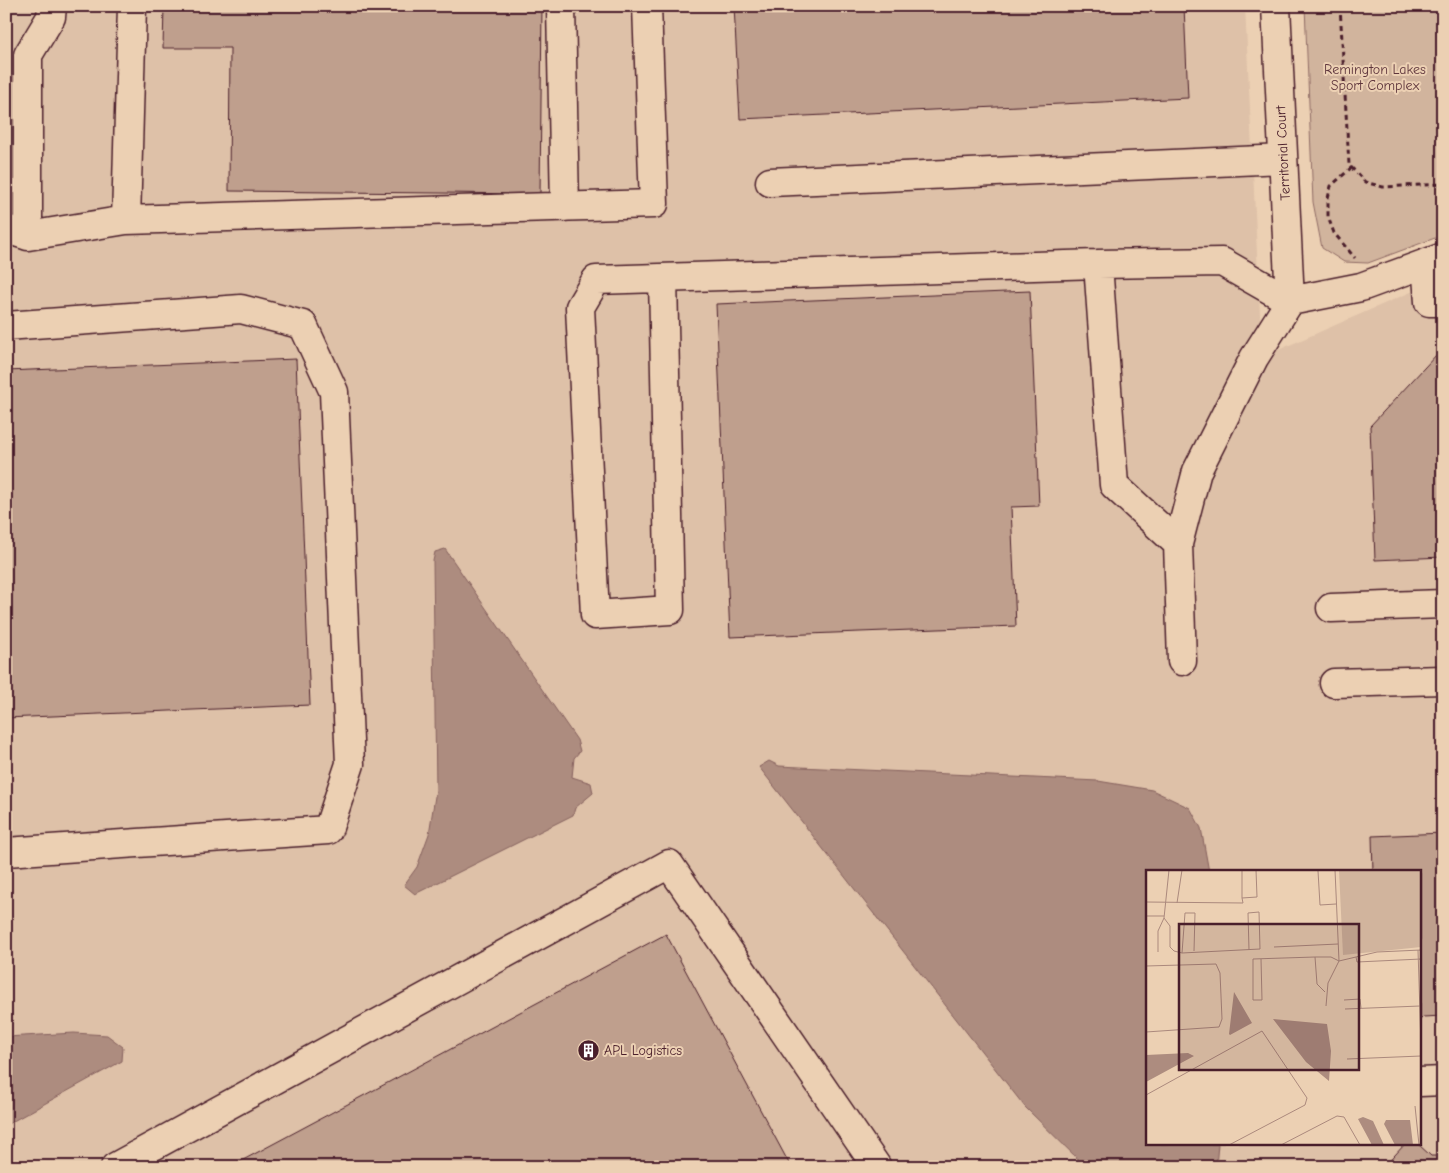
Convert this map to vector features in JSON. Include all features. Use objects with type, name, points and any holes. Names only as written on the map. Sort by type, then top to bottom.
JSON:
[{"type":"street","points":[[52,6],[51,17],[28,55],[17,232],[126,220],[654,204],[646,6]]},
{"type":"street","points":[[126,220],[132,6]]},
{"type":"street","points":[[561,6],[565,207]]},
{"type":"street","name":"Territorial Court","points":[[1276,6],[1290,301]]},
{"type":"street","points":[[770,182],[1283,159]]},
{"type":"street","points":[[664,278],[670,610],[595,615],[580,307],[596,280],[1098,264],[1222,262],[1290,301],[1362,287],[1434,260],[1429,302],[1443,302]]},
{"type":"street","points":[[1098,264],[1114,485],[1178,544]]},
{"type":"street","points":[[1182,661],[1178,544],[1197,471],[1254,358],[1290,301]]},
{"type":"street","points":[[6,326],[242,309],[302,325],[334,392],[350,764],[328,830],[6,852]]},
{"type":"street","points":[[1331,608],[1443,604]]},
{"type":"street","points":[[1334,683],[1443,680]]},
{"type":"street","points":[[114,1167],[669,864],[876,1167]]},
{"type":"street","points":[[1422,1082],[1443,1081]]},
{"type":"path","points":[[1340,6],[1349,165],[1365,182],[1383,187],[1443,184]]},
{"type":"path","points":[[1352,167],[1331,186],[1328,198],[1328,217],[1334,233],[1360,264]]},
{"type":"shaded area","points":[[6,6],[1245,6],[1262,357],[1443,278],[1443,1167],[6,1167]]},
{"type":"shaded area","points":[[445,549],[577,740],[580,751],[574,758],[572,777],[591,783],[593,793],[575,808],[573,815],[415,894],[404,885],[417,867],[429,834],[436,790],[433,561],[435,552]]},
{"type":"shaded area","points":[[769,761],[779,766],[1098,781],[1152,790],[1190,808],[1201,828],[1209,870],[1146,870],[1146,1146],[1218,1146],[1216,1167],[1086,1167],[1025,1107],[759,767]]},
{"type":"shaded area","points":[[74,1033],[107,1035],[123,1047],[122,1061],[6,1125],[6,1037]]},
{"type":"green space","name":"Remington Lakes Sport Complex","points":[[1305,6],[1443,6],[1443,235],[1368,263],[1344,262],[1322,248],[1313,202]]},
{"type":"building","points":[[164,6],[542,6],[540,194],[229,191],[230,48],[163,48]]},
{"type":"building","points":[[734,6],[1184,6],[1188,98],[740,119]]},
{"type":"building","points":[[1030,291],[1039,506],[1011,507],[1016,626],[730,637],[716,304]]},
{"type":"building","points":[[1438,353],[1443,356],[1443,557],[1375,560],[1370,426]]},
{"type":"building","points":[[296,359],[310,705],[6,718],[6,371]]},
{"type":"building","points":[[1443,833],[1443,1016],[1422,1018],[1422,870],[1373,870],[1372,836]]},
{"type":"building","name":"APL Logistics","points":[[666,934],[791,1167],[230,1167]]},
{"type":"building","points":[[1403,1146],[1420,1146],[1431,1156],[1443,1156],[1443,1167],[1384,1167]]},
{"type":"place","name":"APL Logistics","points":[[588,1050]]}]
